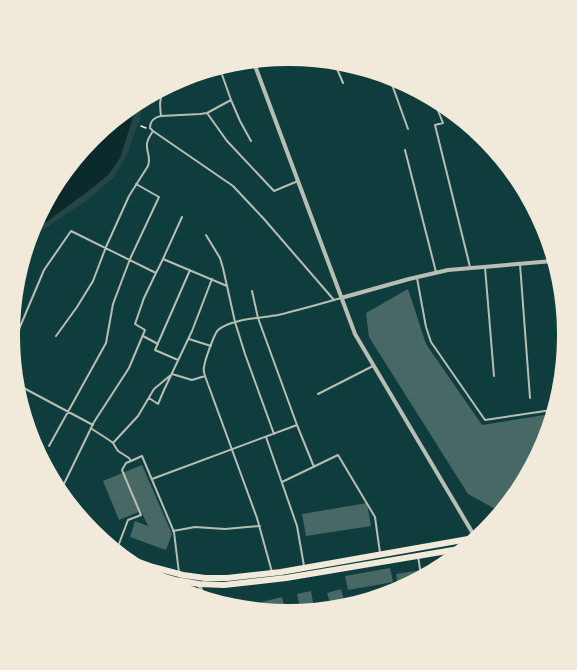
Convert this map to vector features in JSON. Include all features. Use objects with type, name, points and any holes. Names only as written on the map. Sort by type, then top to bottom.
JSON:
[{"type":"main road","points":[[152,567],[194,577],[227,578],[304,568],[464,539]]},
{"type":"main road","points":[[189,584],[224,585],[286,578],[447,552]]},
{"type":"street","points":[[256,69],[355,334],[471,532]]},
{"type":"street","points":[[341,298],[448,270],[547,262]]},
{"type":"street","points":[[199,584],[200,588]]},
{"type":"lane","points":[[338,71],[343,83]]},
{"type":"lane","points":[[222,75],[240,121],[251,141]]},
{"type":"lane","points":[[393,88],[408,129]]},
{"type":"lane","points":[[160,99],[159,105],[161,116]]},
{"type":"lane","points":[[232,100],[208,113],[158,117],[153,120],[150,128],[233,186],[264,219],[334,300]]},
{"type":"lane","points":[[208,113],[227,141],[274,191],[298,181]]},
{"type":"lane","points":[[439,113],[443,123],[435,126],[470,268]]},
{"type":"lane","points":[[56,336],[77,307],[93,281],[106,247],[129,196],[148,166],[150,160],[146,146],[153,131]]},
{"type":"lane","points":[[405,150],[436,273]]},
{"type":"lane","points":[[49,446],[106,343],[113,304],[130,259],[159,197],[136,184]]},
{"type":"lane","points":[[64,483],[91,428],[129,368],[145,330],[135,324],[144,298],[164,259],[182,217]]},
{"type":"lane","points":[[21,326],[44,270],[71,231],[156,273]]},
{"type":"lane","points":[[206,235],[220,258],[224,268],[235,322],[274,434]]},
{"type":"lane","points":[[164,259],[227,286]]},
{"type":"lane","points":[[520,264],[530,398]]},
{"type":"lane","points":[[485,267],[494,376]]},
{"type":"lane","points":[[178,360],[155,350],[190,270]]},
{"type":"lane","points":[[417,277],[426,327],[431,342],[485,420],[546,411]]},
{"type":"lane","points":[[149,398],[158,404],[189,339],[212,279]]},
{"type":"lane","points":[[252,291],[258,318],[314,467]]},
{"type":"lane","points":[[273,573],[260,526],[205,376],[204,367],[214,336],[218,330],[225,325],[276,315],[341,298]]},
{"type":"lane","points":[[142,336],[158,344]]},
{"type":"lane","points":[[189,339],[211,346]]},
{"type":"lane","points":[[318,394],[373,366]]},
{"type":"lane","points":[[172,374],[192,380],[205,376]]},
{"type":"lane","points":[[113,443],[138,416],[154,389],[172,374]]},
{"type":"lane","points":[[25,389],[93,425]]},
{"type":"lane","points":[[152,479],[297,425]]},
{"type":"lane","points":[[91,428],[113,443],[118,451],[130,458],[131,461]]},
{"type":"lane","points":[[266,437],[297,526],[304,568]]},
{"type":"lane","points":[[282,482],[338,455],[375,517],[381,554]]},
{"type":"lane","points":[[119,543],[128,520],[141,514],[122,470],[126,463],[142,456],[173,531],[179,574]]},
{"type":"lane","points":[[173,531],[195,527],[224,529],[260,526]]},
{"type":"lane","points":[[418,556],[420,569]]},
{"type":"shaded area","points":[[142,110],[127,155],[113,178],[87,200],[39,234],[56,201],[75,172],[111,133]]},
{"type":"shaded area","points":[[133,116],[120,158],[109,174],[44,224],[56,201],[75,172],[111,133]]},
{"type":"building","points":[[408,289],[426,344],[482,425],[545,415],[537,438],[521,469],[512,484],[493,508],[468,494],[369,337],[366,313]]},
{"type":"building","points":[[142,465],[172,534],[166,550],[130,537],[135,521],[148,526],[141,511],[119,520],[103,481]]},
{"type":"building","points":[[367,503],[371,526],[306,536],[302,514]]},
{"type":"building","points":[[390,568],[393,582],[348,590],[345,576]]},
{"type":"building","points":[[418,571],[397,580],[396,574]]},
{"type":"building","points":[[341,589],[343,597],[329,600],[327,593]]},
{"type":"building","points":[[311,591],[313,602],[299,603],[297,594]]},
{"type":"building","points":[[282,597],[284,604],[271,603],[262,602]]}]
